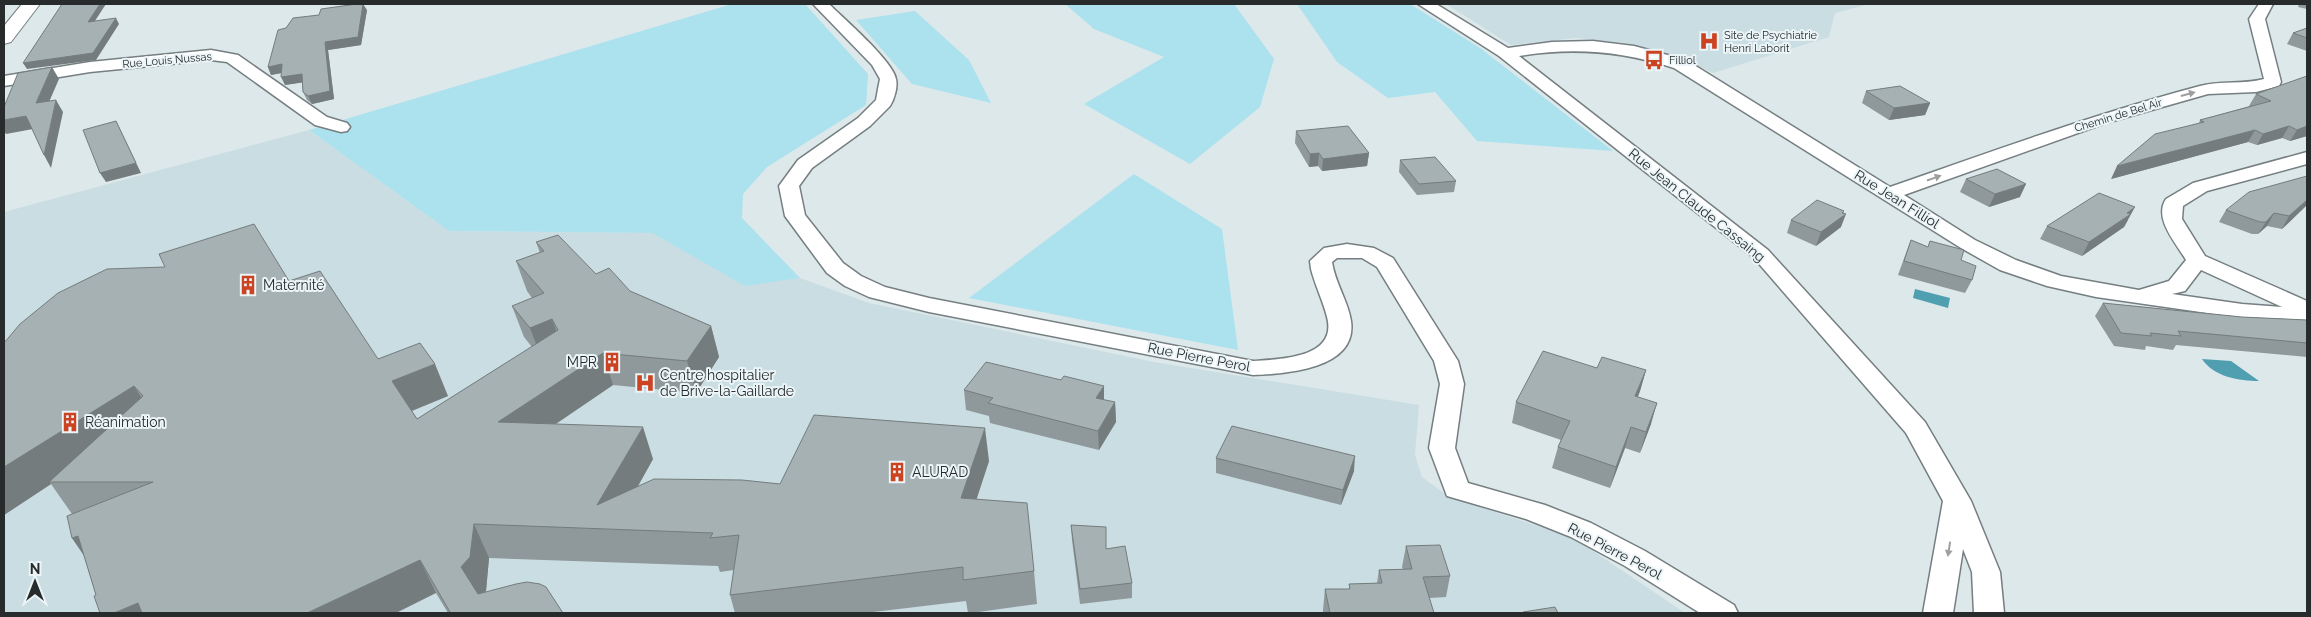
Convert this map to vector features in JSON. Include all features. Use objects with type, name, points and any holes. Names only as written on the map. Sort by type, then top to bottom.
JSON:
[{"type":"main road","points":[[4,38],[31,4]]},
{"type":"street","name":"Rue Pierre Perol","points":[[821,4],[879,63],[888,79],[884,102],[864,122],[805,164],[790,186],[795,216],[835,268],[853,281],[877,292],[929,305],[1253,368],[1284,367],[1314,359],[1330,350],[1340,337],[1340,321],[1323,278],[1321,261],[1331,252],[1347,250],[1367,252],[1385,263],[1446,361],[1452,384],[1442,448],[1457,489],[1536,512],[1580,530],[1641,562],[1723,613]]},
{"type":"street","name":"Rue Jean Claude Cassaing","points":[[1426,4],[1505,53],[1761,254],[1916,428],[1956,501],[1986,572],[1989,613]]},
{"type":"street","name":"Chemin de Bel Air","points":[[1888,194],[2109,116],[2207,89],[2256,87],[2273,82],[2257,18],[2266,4]]},
{"type":"street","name":"Rue Jean Filliol","points":[[1505,53],[1544,46],[1589,44],[1648,53],[1680,64],[1968,244],[2008,265],[2055,282],[2242,311],[2307,315]]},
{"type":"street","name":"Rue Louis Nussas","points":[[4,81],[90,67],[211,55],[232,58],[321,121],[341,126]]},
{"type":"street","points":[[2307,158],[2200,187],[2173,203],[2172,219],[2197,260],[2307,309]]},
{"type":"street","points":[[2136,296],[2177,286],[2197,260]]},
{"type":"street","points":[[1938,613],[1956,501]]},
{"type":"shaded area","points":[[732,4],[805,4],[868,74],[866,105],[767,167],[743,194],[742,218],[800,278],[745,286],[652,233],[449,231],[309,130]]},
{"type":"shaded area","points":[[1065,4],[1234,4],[1274,59],[1260,107],[1190,164],[1084,104],[1164,57],[1094,29]]},
{"type":"shaded area","points":[[1297,4],[1410,4],[1480,48],[1613,151],[1477,141],[1435,92],[1388,98],[1337,62]]},
{"type":"shaded area","name":"Site de Psychiatrie Henri Laborit","points":[[1446,4],[1866,5],[1835,13],[1829,37],[1713,73],[1681,57],[1627,43],[1576,38],[1511,45]]},
{"type":"shaded area","points":[[915,11],[969,60],[991,103],[912,84],[856,20]]},
{"type":"shaded area","name":"Centre hospitalier de Brive-la-Gaillarde","points":[[309,130],[449,231],[652,233],[745,285],[800,278],[869,303],[1154,362],[1419,405],[1415,455],[1422,477],[1449,497],[1574,538],[1685,613],[4,613],[4,212]]},
{"type":"shaded area","points":[[1134,174],[1222,229],[1238,350],[969,298]]},
{"type":"shaded area","points":[[1915,289],[1950,298],[1948,308],[1913,298]]},
{"type":"shaded area","points":[[2202,359],[2231,361],[2259,381],[2235,379],[2220,374]]},
{"type":"building","points":[[62,4],[100,4],[88,22],[116,18],[93,53],[23,63]]},
{"type":"building","points":[[363,4],[358,37],[325,42],[330,91],[308,96],[303,92],[302,74],[281,77],[282,64],[268,67],[278,30],[286,28],[293,18],[319,15],[321,9]]},
{"type":"building","points":[[2307,28],[2307,38],[2293,33]]},
{"type":"building","points":[[52,67],[36,103],[56,100],[44,155],[26,116],[4,120],[4,107],[18,73]]},
{"type":"building","points":[[2307,76],[2307,126],[2297,130],[2289,126],[2263,134],[2255,130],[2117,166],[2155,134],[2204,122],[2200,120],[2271,101],[2256,94]]},
{"type":"building","points":[[1900,86],[1930,103],[1894,108],[1866,91]]},
{"type":"building","points":[[116,121],[136,163],[100,173],[83,130]]},
{"type":"building","points":[[1348,126],[1369,153],[1323,159],[1319,153],[1310,154],[1296,131]]},
{"type":"building","points":[[1435,157],[1456,181],[1419,184],[1400,160]]},
{"type":"building","points":[[1997,169],[2026,184],[1995,194],[1966,179]]},
{"type":"building","points":[[2307,176],[2307,200],[2289,216],[2274,213],[2266,222],[2260,222],[2226,210],[2249,192]]},
{"type":"building","points":[[2099,193],[2135,207],[2127,213],[2131,214],[2089,242],[2047,226]]},
{"type":"building","points":[[1817,200],[1844,211],[1842,213],[1846,214],[1821,232],[1791,220]]},
{"type":"building","points":[[254,224],[289,281],[320,271],[378,359],[420,343],[435,364],[392,381],[417,419],[558,330],[552,319],[530,328],[512,306],[544,293],[516,261],[544,251],[536,242],[558,235],[596,274],[609,268],[630,291],[711,326],[687,361],[603,353],[498,422],[643,427],[597,505],[654,479],[742,480],[780,484],[814,415],[985,428],[961,498],[1027,503],[1034,571],[963,580],[963,567],[730,595],[739,535],[710,538],[713,533],[474,524],[470,557],[461,567],[478,594],[527,582],[540,584],[546,587],[563,613],[447,613],[450,612],[420,560],[307,613],[142,613],[138,603],[114,613],[100,613],[78,536],[72,538],[67,516],[153,482],[49,482],[143,396],[134,386],[4,467],[4,343],[20,324],[58,293],[107,269],[165,267],[159,254]]},
{"type":"building","points":[[1911,240],[1928,247],[1930,241],[1964,250],[1961,260],[1976,266],[1972,280],[1904,261]]},
{"type":"building","points":[[2103,303],[2242,317],[2307,320],[2307,343],[2178,331],[2181,336],[2121,333]]},
{"type":"building","points":[[1543,351],[1597,368],[1602,357],[1646,370],[1635,396],[1657,403],[1646,432],[1631,427],[1616,467],[1558,447],[1570,421],[1516,402]]},
{"type":"building","points":[[986,362],[1061,380],[1064,376],[1104,386],[1096,398],[1115,402],[1098,431],[988,403],[993,398],[964,390]]},
{"type":"building","points":[[1232,426],[1355,456],[1343,490],[1216,458]]},
{"type":"building","points":[[1071,525],[1106,527],[1106,549],[1125,546],[1132,583],[1080,589]]},
{"type":"building","points":[[1440,545],[1450,576],[1423,577],[1434,613],[1330,613],[1325,589],[1350,589],[1349,584],[1382,583],[1379,570],[1412,569],[1406,546]]},
{"type":"building","points":[[1555,607],[1558,613],[1523,612]]},
{"type":"place","name":"Site de Psychiatrie Henri Laborit","points":[[1709,41]]},
{"type":"place","name":"Filliol","points":[[1654,60]]},
{"type":"place","name":"Maternité","points":[[248,285]]},
{"type":"place","name":"MPR","points":[[612,362]]},
{"type":"place","name":"Centre hospitalier de Brive-la-Gaillarde","points":[[645,383]]},
{"type":"place","name":"Réanimation","points":[[70,422]]},
{"type":"place","name":"ALURAD","points":[[897,472]]}]
